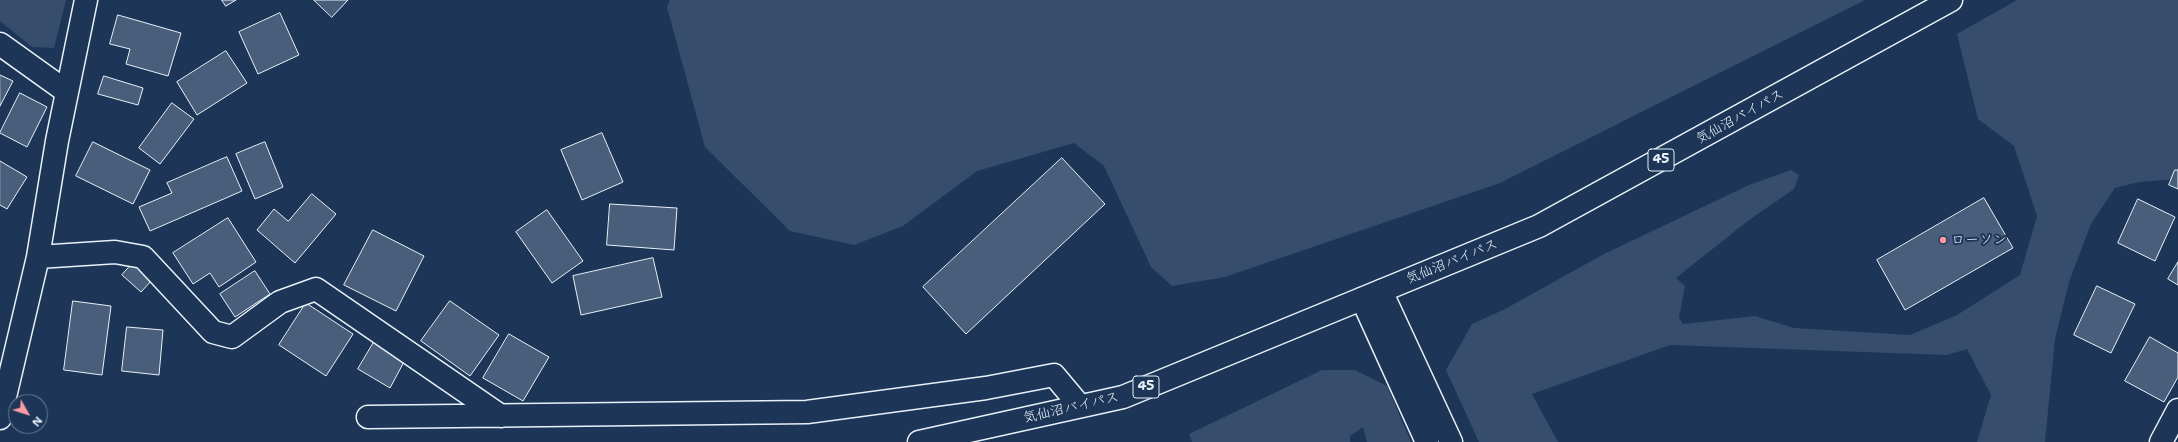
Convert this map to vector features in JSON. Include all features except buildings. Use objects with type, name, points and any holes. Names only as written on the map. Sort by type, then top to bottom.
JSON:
[{"type":"main road","points":[[0,418],[7,382],[38,258],[57,141],[86,0]]},
{"type":"main road","name":"気仙沼バイパス","points":[[919,442],[1123,397],[1540,226],[1951,0]]},
{"type":"main road","points":[[0,44],[67,92]]},
{"type":"main road","points":[[38,258],[115,252],[143,257],[213,332],[232,337],[280,302],[316,289],[501,416]]},
{"type":"main road","points":[[1371,295],[1427,442]]},
{"type":"main road","points":[[1371,295],[1452,442]]},
{"type":"main road","points":[[368,417],[808,412],[986,388],[1054,375],[1080,406]]},
{"type":"main road","points":[[2161,442],[2178,410]]},
{"type":"shaded area","points":[[0,0],[66,0],[54,48],[32,47],[0,21]]},
{"type":"shaded area","points":[[670,0],[1865,0],[1500,183],[1225,277],[1172,286],[1151,267],[1104,166],[1074,143],[977,171],[903,226],[854,245],[790,231],[705,147],[667,7]]},
{"type":"shaded area","points":[[2017,0],[2178,0],[2178,179],[2139,182],[2115,188],[2091,224],[2069,282],[2055,339],[2045,442],[1977,442],[1991,395],[1967,349],[1947,355],[1670,345],[1532,394],[1558,442],[1479,442],[1446,370],[1472,324],[1505,309],[1604,254],[1749,185],[1791,170],[1799,175],[1794,189],[1749,220],[1676,278],[1685,286],[1679,318],[1683,324],[1755,316],[1794,328],[1910,335],[1957,315],[2020,275],[2037,216],[2014,146],[1978,119],[1957,34]]},
{"type":"shaded area","points":[[1322,370],[1355,370],[1387,386],[1411,442],[1367,442],[1363,427],[1350,436],[1350,442],[1192,442],[1189,434]]},
{"type":"place","name":"ローソン","points":[[1943,240]]}]
